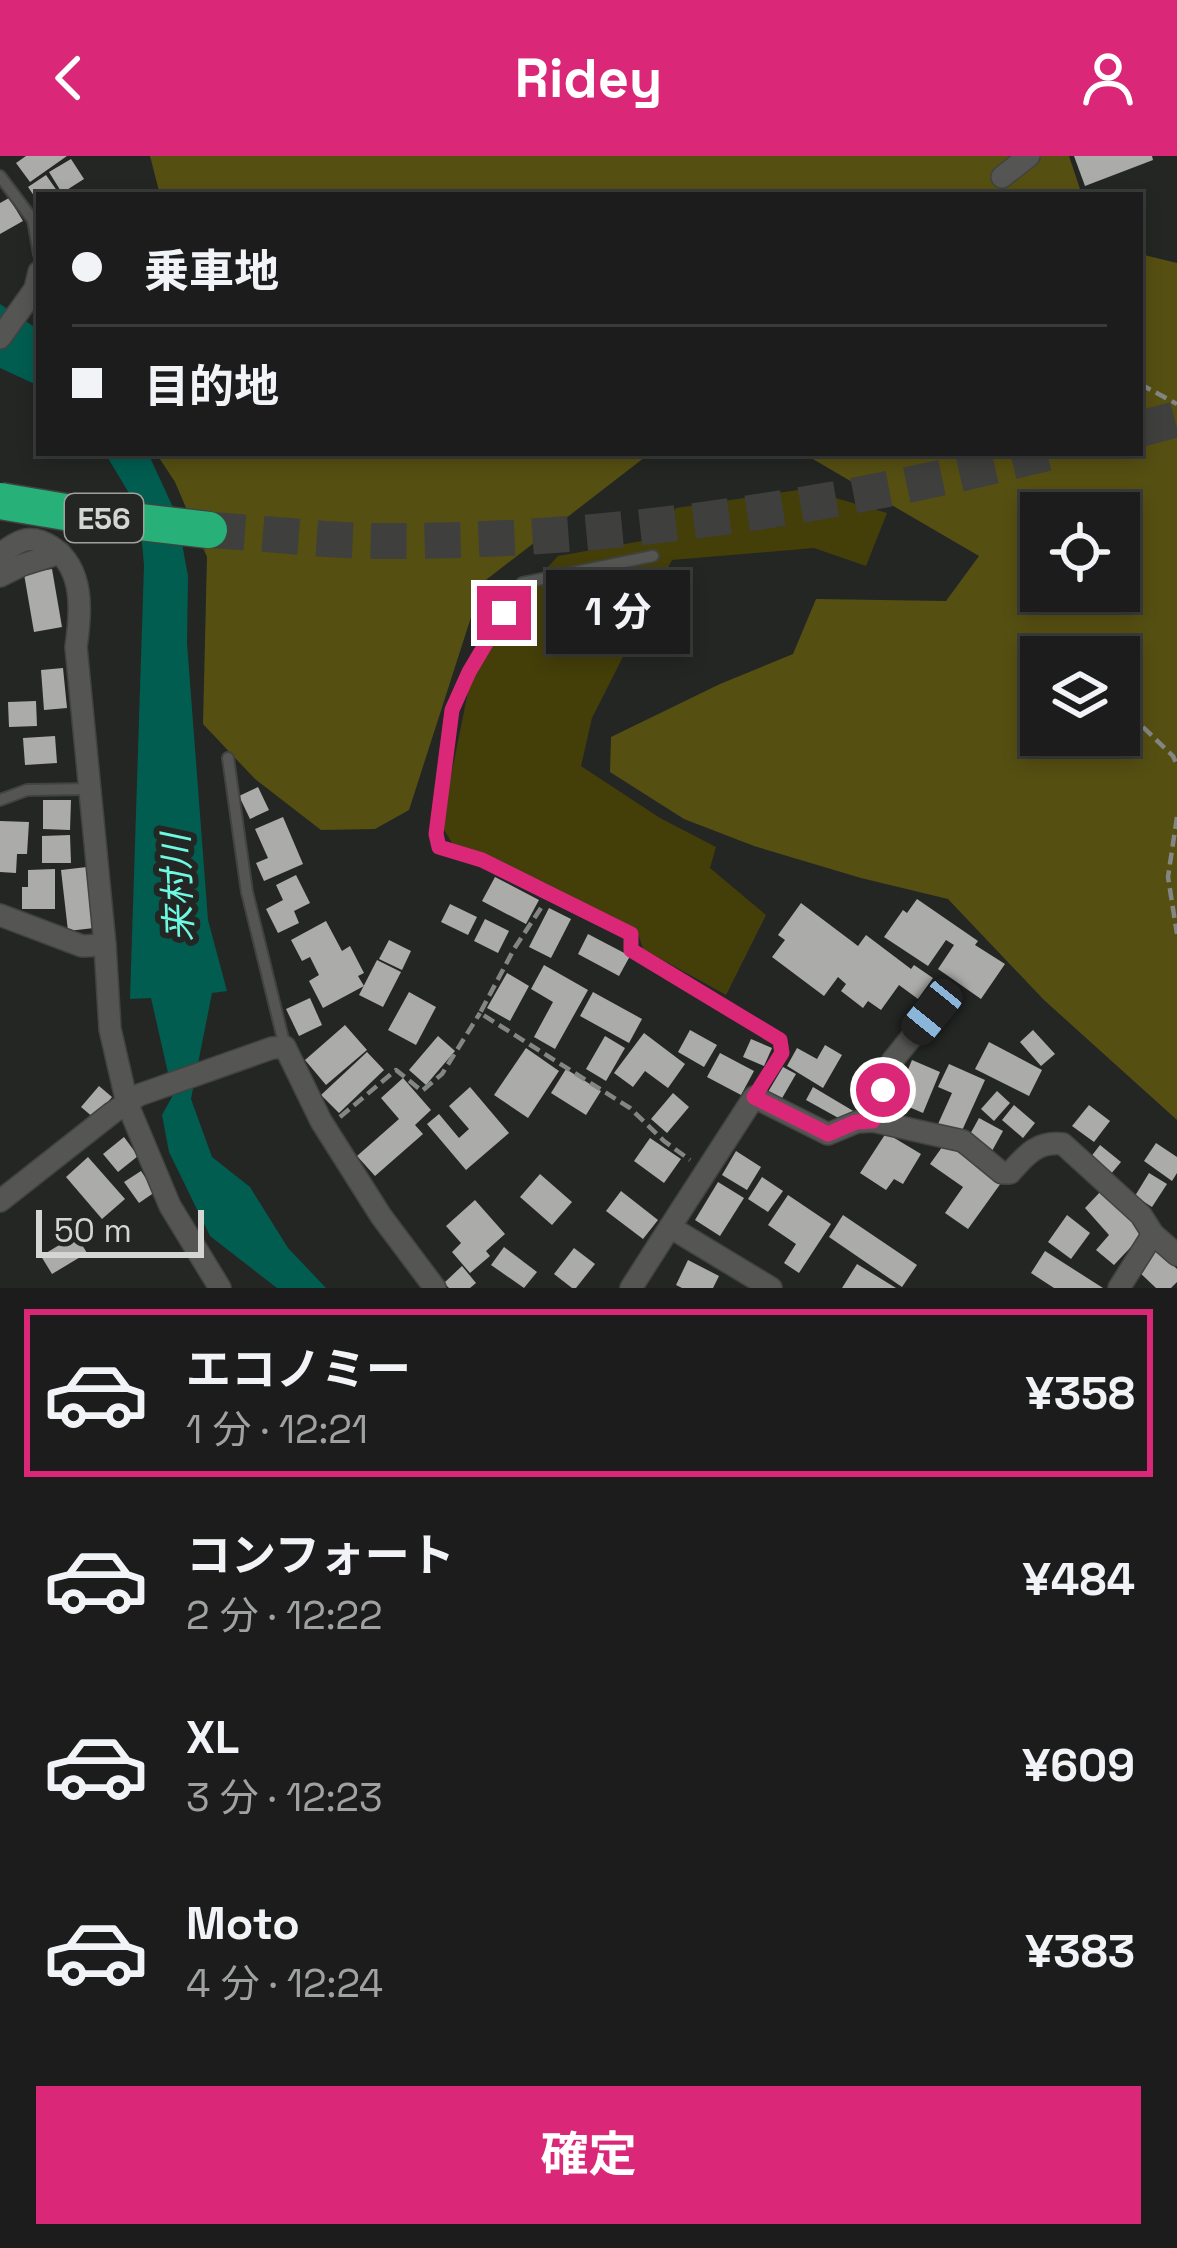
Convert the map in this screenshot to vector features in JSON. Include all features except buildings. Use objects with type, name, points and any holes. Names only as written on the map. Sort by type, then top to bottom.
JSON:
[{"type":"highway","name":"E56","points":[[0,501],[209,530]]},
{"type":"street","points":[[1002,177],[1028,156]]},
{"type":"street","points":[[0,338],[36,282]]},
{"type":"street","points":[[0,488],[21,538]]},
{"type":"street","points":[[0,554],[21,538],[38,539],[74,568],[81,617],[76,647],[110,1029],[170,1206],[220,1288]]},
{"type":"street","points":[[0,576],[60,553]]},
{"type":"street","points":[[0,915],[82,946],[105,945]]},
{"type":"street","points":[[873,1121],[893,1060],[932,1012]]},
{"type":"street","points":[[0,1201],[133,1099],[278,1047],[381,1216],[435,1288]]},
{"type":"street","points":[[631,1288],[754,1097],[828,1134],[856,1122],[873,1121],[963,1142],[1002,1173],[1010,1173],[1032,1149],[1048,1142],[1063,1144],[1177,1255]]},
{"type":"street","points":[[670,1227],[771,1288]]},
{"type":"street","points":[[1120,1288],[1154,1234]]},
{"type":"lane","points":[[0,176],[34,220],[36,234]]},
{"type":"lane","points":[[653,556],[522,583],[452,710],[436,834],[439,847],[482,860],[631,934],[631,950],[780,1040],[782,1053],[754,1097]]},
{"type":"lane","points":[[228,758],[278,1047]]},
{"type":"lane","points":[[0,800],[27,790],[88,789]]},
{"type":"path","points":[[1143,386],[1177,404]]},
{"type":"path","points":[[1143,727],[1173,755],[1177,765]]},
{"type":"path","points":[[1177,817],[1168,877],[1177,934]]},
{"type":"path","points":[[326,1129],[396,1070],[422,1090],[442,1074],[550,894]]},
{"type":"path","points":[[480,1013],[630,1108],[664,1142],[705,1170]]},
{"type":"shaded area","points":[[150,156],[1069,156],[1081,192],[159,192]]},
{"type":"shaded area","points":[[1143,255],[1177,263],[1177,1120],[1044,1000],[948,899],[754,846],[684,819],[610,772],[611,737],[793,654],[816,599],[946,601],[979,556],[811,458],[730,456],[1143,456]]},
{"type":"shaded area","points":[[158,456],[646,456],[482,583],[409,810],[375,829],[321,830],[255,779],[203,724],[207,557],[175,482]]},
{"type":"shaded area","points":[[805,489],[887,513],[866,566],[814,548],[672,560],[592,718],[581,766],[660,818],[716,847],[710,868],[766,915],[726,995],[643,949],[637,930],[452,843],[441,825],[471,677],[535,581],[558,556],[653,539],[676,508]]},
{"type":"water","points":[[0,304],[36,328],[36,385],[0,368]]},
{"type":"water","name":"来村川","points":[[107,456],[149,456],[177,516],[188,576],[187,643],[208,920],[227,991],[212,993],[191,1099],[212,1157],[250,1187],[288,1248],[326,1288],[277,1288],[210,1236],[169,1152],[162,1115],[173,1095],[151,998],[130,999],[144,565],[139,510]]},
{"type":"tunnel","points":[[1143,428],[1177,419]]},
{"type":"tunnel","points":[[209,530],[374,541],[629,529],[798,506],[1035,456]]},
{"type":"route","points":[[504,613],[452,710],[436,834],[439,847],[482,860],[631,934],[631,950],[780,1040],[782,1053],[754,1097],[828,1134],[856,1122],[873,1121],[883,1090]]}]
